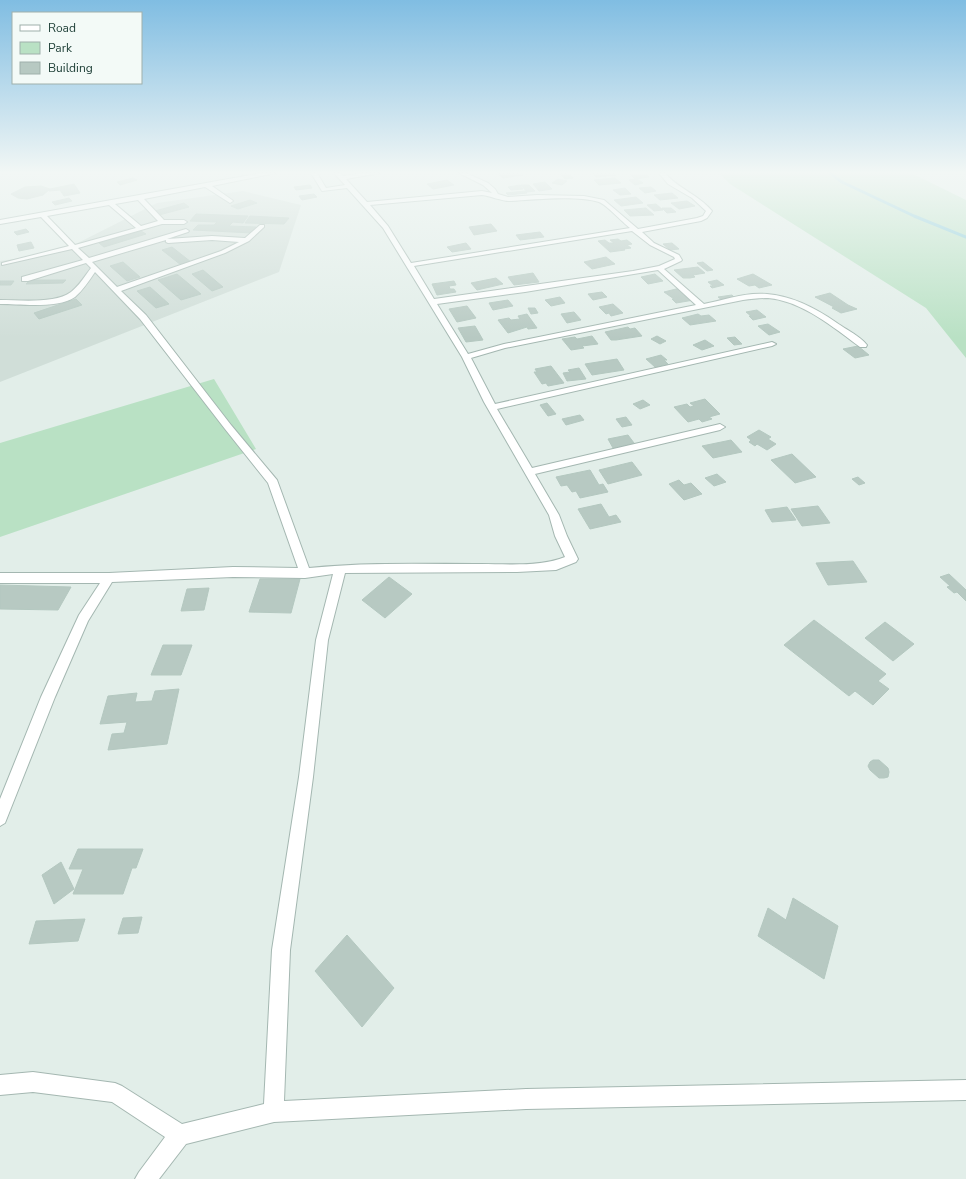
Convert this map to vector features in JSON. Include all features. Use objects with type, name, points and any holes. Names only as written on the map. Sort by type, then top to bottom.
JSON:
[{"type":"street","points":[[55,228],[143,317],[228,427],[273,482],[305,572]]},
{"type":"street","points":[[4,264],[74,247],[140,228]]},
{"type":"street","points":[[116,290],[223,252],[247,240],[260,228]]},
{"type":"street","points":[[0,578],[109,578],[233,572],[305,572],[340,569],[517,568],[556,566],[572,559],[561,536],[554,515],[492,408],[466,357],[387,228]]},
{"type":"street","points":[[409,265],[648,228]]},
{"type":"street","points":[[432,302],[486,296],[628,274],[659,268],[676,263],[679,260],[677,256],[652,244],[635,230]]},
{"type":"street","points":[[25,279],[186,231]]},
{"type":"street","points":[[155,241],[212,238],[247,240]]},
{"type":"street","points":[[0,302],[43,302],[69,297],[81,286],[94,268]]},
{"type":"street","points":[[659,268],[702,306]]},
{"type":"street","points":[[466,357],[504,346],[702,306],[742,298],[768,296],[789,301],[825,318],[863,345]]},
{"type":"street","points":[[492,408],[772,344]]},
{"type":"street","points":[[529,472],[720,427]]},
{"type":"street","points":[[274,1112],[281,950],[306,777],[322,640],[340,569]]},
{"type":"street","points":[[0,818],[48,697],[83,619],[109,578]]},
{"type":"street","points":[[0,1085],[33,1082],[115,1093],[180,1135]]},
{"type":"street","points":[[146,1179],[180,1135],[274,1112],[526,1099],[966,1090]]},
{"type":"shaded area","points":[[107,228],[293,228],[279,272],[0,382],[0,261],[58,253]]},
{"type":"green space","points":[[800,228],[966,228],[966,358],[926,308]]},
{"type":"green space","points":[[214,379],[256,449],[0,537],[0,443]]},
{"type":"building","points":[[195,228],[255,228],[252,233],[193,230]]},
{"type":"building","points":[[470,228],[494,228],[497,231],[474,235]]},
{"type":"building","points":[[26,229],[29,232],[17,235],[14,232]]},
{"type":"building","points":[[141,231],[146,234],[104,247],[99,243]]},
{"type":"building","points":[[540,232],[544,237],[520,240],[516,235]]},
{"type":"building","points":[[618,239],[621,241],[627,240],[632,244],[627,245],[631,248],[610,252],[598,241],[605,240],[609,243],[614,243],[610,240]]},
{"type":"building","points":[[31,242],[34,248],[19,251],[17,245]]},
{"type":"building","points":[[466,243],[471,249],[452,252],[447,247]]},
{"type":"building","points":[[672,243],[679,249],[670,250],[663,244]]},
{"type":"building","points":[[172,247],[191,262],[181,265],[162,250]]},
{"type":"building","points":[[606,257],[615,264],[592,269],[584,262]]},
{"type":"building","points":[[123,262],[140,277],[127,281],[110,266]]},
{"type":"building","points":[[703,262],[713,270],[707,271],[697,263]]},
{"type":"building","points":[[698,267],[705,273],[693,275],[695,277],[690,278],[683,278],[674,270]]},
{"type":"building","points":[[203,270],[223,287],[212,291],[192,274]]},
{"type":"building","points":[[533,273],[539,282],[514,285],[508,277]]},
{"type":"building","points":[[177,274],[201,294],[181,300],[158,280]]},
{"type":"building","points":[[655,274],[663,281],[648,284],[641,277]]},
{"type":"building","points":[[753,274],[772,285],[759,288],[755,285],[749,286],[737,279]]},
{"type":"building","points":[[496,278],[503,284],[477,290],[471,283]]},
{"type":"building","points":[[30,280],[66,280],[63,283],[26,284]]},
{"type":"building","points":[[717,280],[724,285],[712,288],[710,286],[713,286],[708,282]]},
{"type":"building","points":[[0,281],[14,281],[11,285],[0,285]]},
{"type":"building","points":[[454,281],[456,285],[449,286],[450,289],[454,289],[456,292],[437,295],[432,284]]},
{"type":"building","points":[[150,287],[169,304],[156,308],[137,291]]},
{"type":"building","points":[[680,288],[694,300],[676,303],[672,299],[674,299],[664,292]]},
{"type":"building","points":[[602,292],[607,297],[593,300],[588,294]]},
{"type":"building","points":[[830,293],[857,309],[841,313],[832,308],[834,307],[815,297]]},
{"type":"building","points":[[732,295],[735,298],[722,300],[718,297]]},
{"type":"building","points":[[560,297],[565,303],[551,306],[545,300]]},
{"type":"building","points":[[76,299],[82,305],[39,319],[34,313]]},
{"type":"building","points":[[508,300],[513,306],[493,310],[489,303]]},
{"type":"building","points":[[613,304],[623,313],[611,316],[609,313],[606,314],[599,307]]},
{"type":"building","points":[[467,306],[476,318],[457,322],[449,309]]},
{"type":"building","points":[[528,308],[535,308],[538,313],[531,314]]},
{"type":"building","points":[[757,310],[766,317],[753,320],[746,312]]},
{"type":"building","points":[[574,312],[581,320],[567,323],[561,314]]},
{"type":"building","points":[[527,314],[537,328],[528,329],[527,327],[508,333],[498,320],[509,318],[511,320],[520,319],[518,316]]},
{"type":"building","points":[[698,314],[701,316],[709,315],[716,321],[690,325],[682,318]]},
{"type":"building","points":[[768,324],[780,332],[769,335],[758,326]]},
{"type":"building","points":[[475,326],[483,340],[466,342],[458,328]]},
{"type":"building","points":[[628,327],[630,329],[635,328],[642,336],[611,340],[605,332]]},
{"type":"building","points":[[592,336],[598,344],[582,346],[584,348],[571,350],[562,339],[575,337],[577,339]]},
{"type":"building","points":[[657,336],[666,341],[660,344],[651,339]]},
{"type":"building","points":[[735,337],[742,344],[734,345],[727,338]]},
{"type":"building","points":[[705,340],[714,346],[702,350],[693,345]]},
{"type":"building","points":[[858,346],[869,355],[855,358],[843,349]]},
{"type":"building","points":[[661,355],[667,360],[664,360],[668,364],[655,367],[646,359]]},
{"type":"building","points":[[617,359],[624,370],[592,375],[585,364]]},
{"type":"building","points":[[551,366],[564,383],[548,386],[546,383],[542,384],[534,372],[537,372],[535,369]]},
{"type":"building","points":[[579,368],[586,379],[567,381],[563,373],[570,372],[568,370]]},
{"type":"building","points":[[705,399],[720,414],[709,417],[712,419],[702,422],[699,419],[688,422],[674,407],[687,404],[690,407],[694,406],[690,403]]},
{"type":"building","points":[[643,400],[650,405],[640,409],[633,404]]},
{"type":"building","points":[[547,403],[556,414],[548,416],[540,405]]},
{"type":"building","points":[[580,415],[584,420],[566,425],[562,419]]},
{"type":"building","points":[[626,417],[632,425],[622,427],[616,419]]},
{"type":"building","points":[[759,430],[771,437],[768,439],[776,444],[767,450],[757,444],[755,446],[749,442],[751,440],[747,437]]},
{"type":"building","points":[[628,435],[634,443],[613,448],[608,439]]},
{"type":"building","points":[[731,440],[742,452],[713,458],[702,446]]},
{"type":"building","points":[[792,454],[816,477],[795,483],[771,460]]},
{"type":"building","points":[[632,462],[642,475],[608,484],[599,470]]},
{"type":"building","points":[[590,470],[599,485],[603,484],[608,492],[580,498],[576,491],[572,492],[567,485],[561,486],[556,477]]},
{"type":"building","points":[[717,474],[726,482],[714,486],[705,478]]},
{"type":"building","points":[[858,477],[865,483],[859,485],[852,479]]},
{"type":"building","points":[[679,480],[684,485],[691,483],[702,494],[684,500],[669,484]]},
{"type":"building","points":[[601,504],[609,517],[616,515],[621,522],[590,529],[578,509]]},
{"type":"building","points":[[818,506],[830,523],[802,526],[791,509]]},
{"type":"building","points":[[787,507],[796,520],[772,522],[765,510]]},
{"type":"building","points":[[853,561],[867,582],[828,585],[816,563]]},
{"type":"building","points":[[949,574],[966,590],[966,601],[957,592],[954,593],[947,587],[950,586],[940,577]]},
{"type":"building","points":[[389,577],[412,594],[385,618],[362,600]]},
{"type":"building","points":[[260,579],[300,579],[291,613],[249,612]]},
{"type":"building","points":[[0,585],[71,587],[58,610],[0,609]]},
{"type":"building","points":[[209,588],[204,610],[181,611],[187,589]]},
{"type":"building","points":[[814,620],[886,674],[878,681],[889,689],[873,705],[855,691],[849,696],[784,645]]},
{"type":"building","points":[[885,622],[914,644],[893,661],[865,638]]},
{"type":"building","points":[[163,645],[192,645],[181,675],[151,675]]},
{"type":"building","points":[[179,689],[167,744],[108,750],[112,734],[124,733],[127,722],[100,724],[108,696],[137,693],[135,702],[152,701],[155,691]]},
{"type":"building","points":[[873,760],[879,760],[888,768],[888,777],[879,778],[870,770],[868,766]]},
{"type":"building","points":[[78,849],[143,849],[136,868],[132,868],[123,894],[73,894],[83,869],[69,869]]},
{"type":"building","points":[[61,862],[74,889],[54,904],[42,875]]},
{"type":"building","points":[[793,898],[838,926],[824,979],[758,936],[768,908],[786,920]]},
{"type":"building","points":[[142,917],[138,933],[118,934],[123,918]]},
{"type":"building","points":[[85,919],[78,941],[29,944],[36,921]]},
{"type":"building","points":[[347,935],[394,988],[362,1027],[315,971]]},
{"type":"waterway","points":[[944,228],[966,237]]}]
